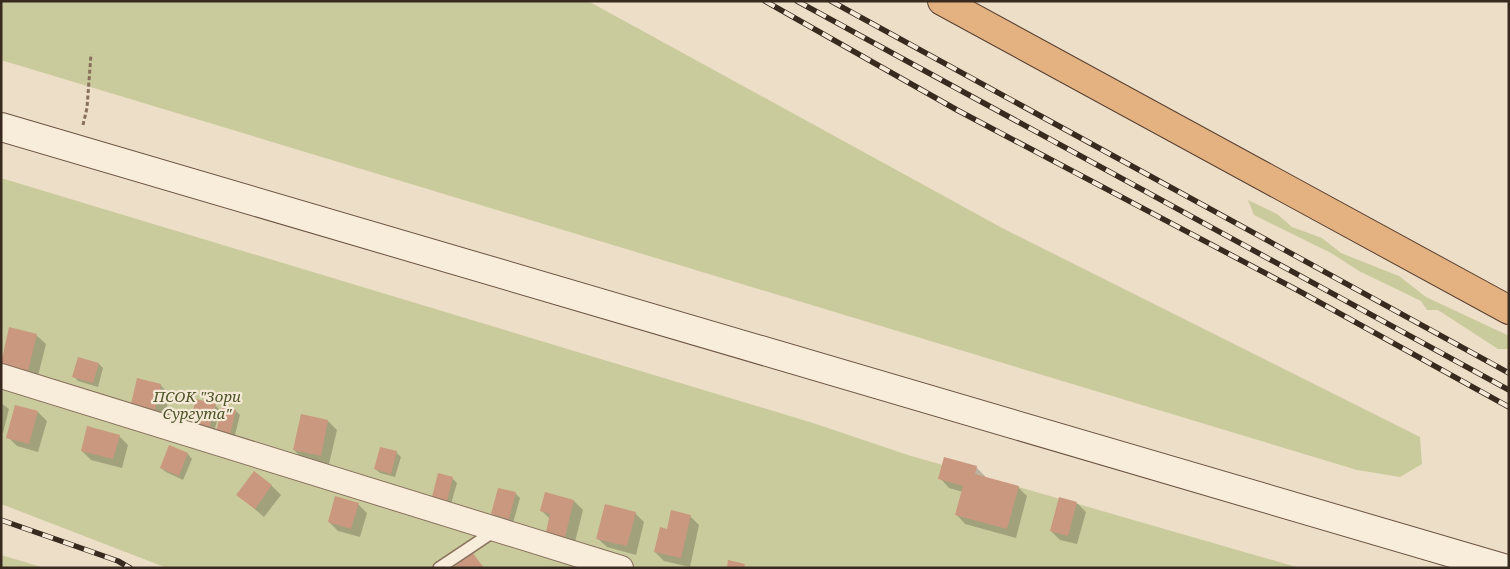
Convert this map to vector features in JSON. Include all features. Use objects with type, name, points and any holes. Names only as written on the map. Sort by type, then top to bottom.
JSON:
[{"type":"highway","points":[[942,1],[1509,310]]},
{"type":"main road","points":[[1,127],[1503,568]]},
{"type":"street","points":[[1,376],[621,568]]},
{"type":"lane","points":[[439,568],[496,530]]},
{"type":"path","points":[[76,149],[87,108],[91,54]]},
{"type":"green space","points":[[1,1],[588,1],[1004,229],[1420,437],[1422,464],[1400,477],[1357,470],[1,60]]},
{"type":"green space","name":"ПСОК \"Зори Сургута\"","points":[[1,178],[813,423],[908,455],[1300,568],[167,568],[1,504]]},
{"type":"green space","points":[[1248,200],[1277,214],[1292,227],[1322,238],[1341,253],[1399,276],[1426,297],[1509,336],[1509,349],[1498,349],[1438,310],[1427,310],[1421,301],[1359,271],[1331,253],[1254,215]]},
{"type":"green space","points":[[1,555],[45,568],[1,568]]},
{"type":"building","points":[[9,327],[37,334],[28,371],[1,364]]},
{"type":"building","points":[[78,357],[99,363],[93,383],[72,377]]},
{"type":"building","points":[[137,378],[161,384],[155,410],[131,404]]},
{"type":"building","points":[[196,399],[216,404],[209,429],[190,424]]},
{"type":"building","points":[[15,405],[38,411],[29,444],[6,438]]},
{"type":"building","points":[[222,406],[236,410],[230,435],[216,432]]},
{"type":"building","points":[[301,414],[328,420],[321,456],[293,450]]},
{"type":"building","points":[[87,426],[120,435],[113,459],[81,451]]},
{"type":"building","points":[[169,445],[188,453],[179,476],[160,468]]},
{"type":"building","points":[[380,447],[397,451],[391,474],[374,469]]},
{"type":"building","points":[[944,457],[977,466],[975,474],[1019,486],[1007,529],[955,515],[963,486],[938,479]]},
{"type":"building","points":[[254,471],[272,485],[255,509],[236,495]]},
{"type":"building","points":[[438,473],[453,477],[447,501],[432,497]]},
{"type":"building","points":[[498,488],[516,492],[509,519],[491,514]]},
{"type":"building","points":[[545,492],[574,500],[565,537],[546,532],[550,514],[540,511]]},
{"type":"building","points":[[335,496],[359,503],[351,529],[328,522]]},
{"type":"building","points":[[1059,497],[1077,502],[1068,536],[1050,531]]},
{"type":"building","points":[[605,504],[636,512],[627,546],[596,539]]},
{"type":"building","points":[[671,510],[691,515],[681,558],[654,552],[660,527],[667,529]]},
{"type":"building","points":[[472,552],[484,568],[453,568]]},
{"type":"building","points":[[728,560],[745,564],[744,568],[727,568]]},
{"type":"railway","points":[[765,1],[957,110],[1299,291],[1509,407]]},
{"type":"railway","points":[[797,1],[1509,390]]},
{"type":"railway","points":[[831,1],[1509,373]]},
{"type":"railway","points":[[1,520],[118,561],[130,568]]}]
